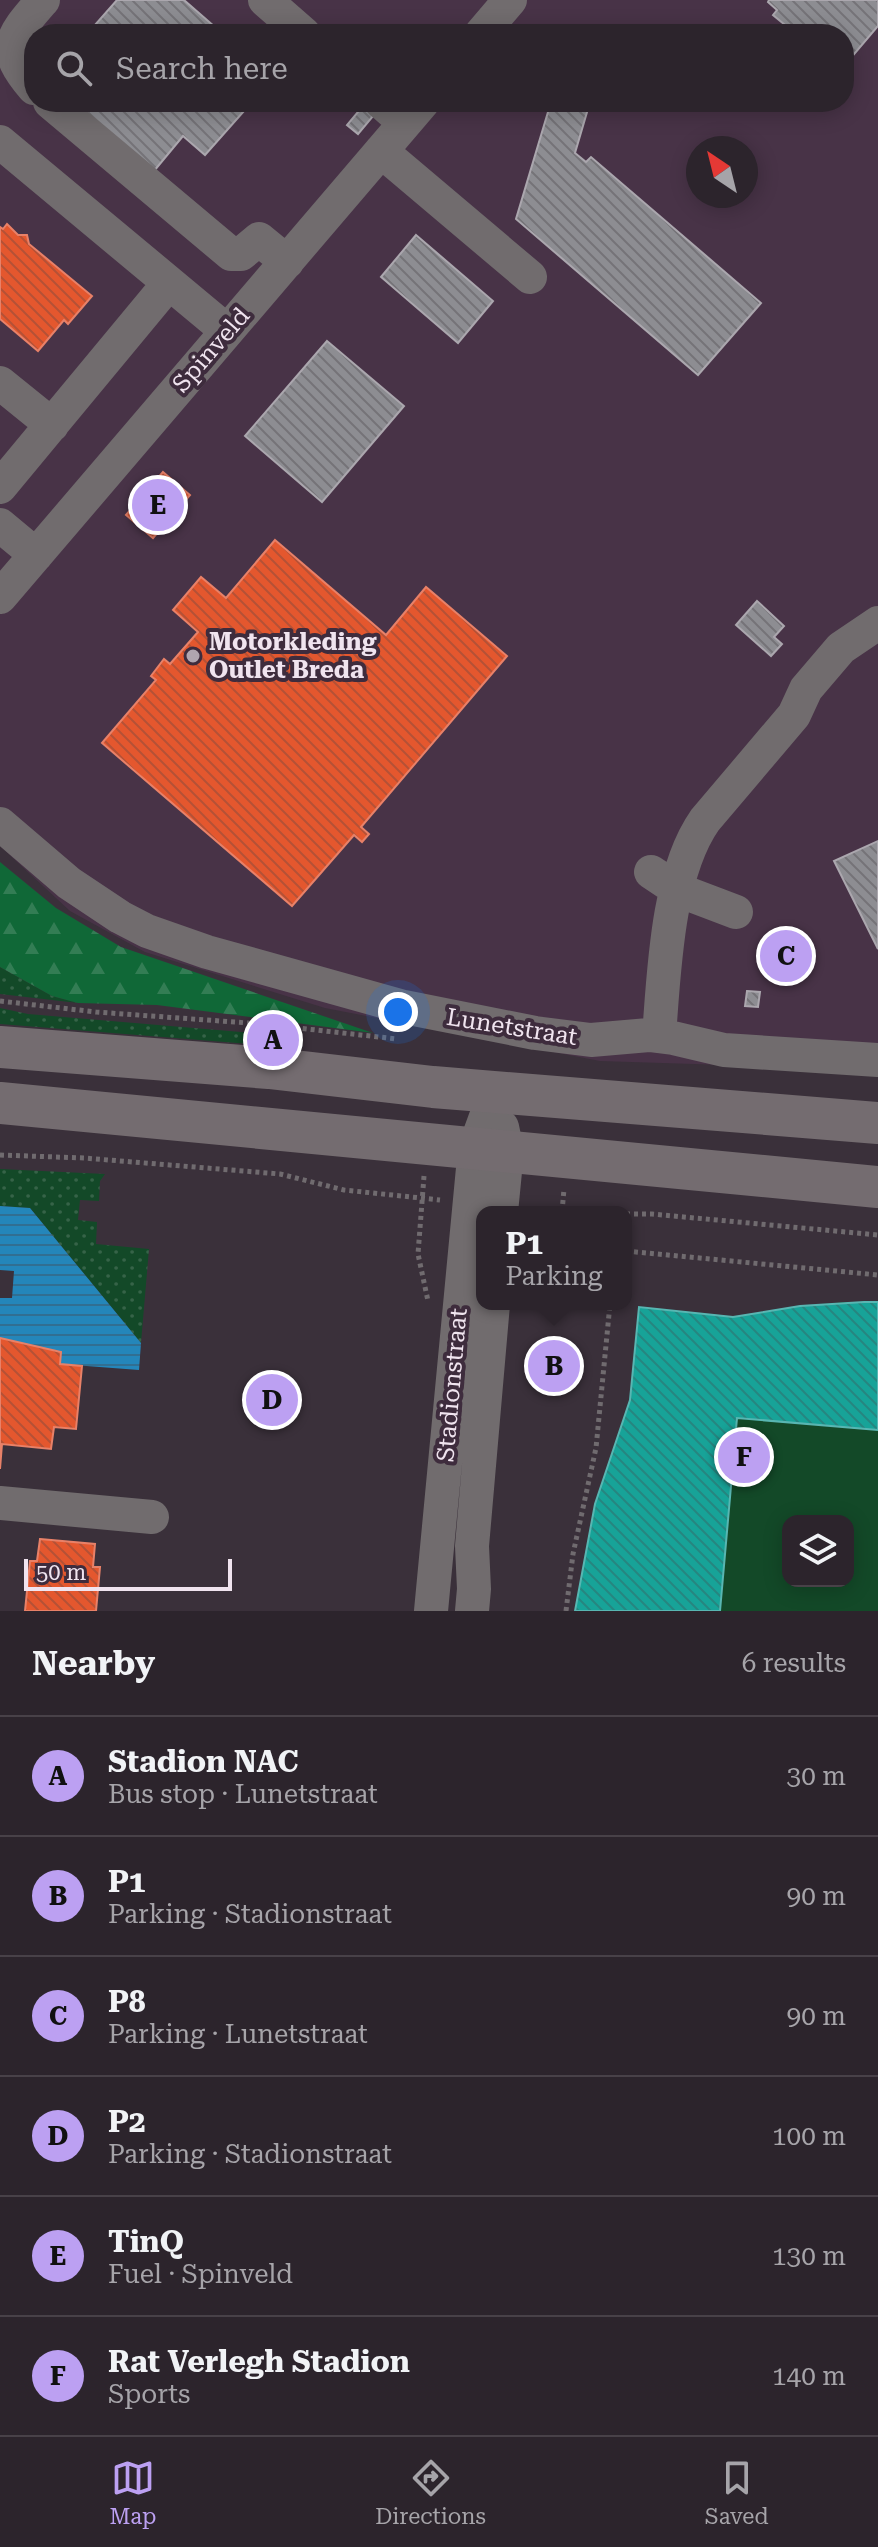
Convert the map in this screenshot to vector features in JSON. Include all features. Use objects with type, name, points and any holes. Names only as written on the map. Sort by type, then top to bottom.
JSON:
[{"type":"main road","points":[[0,1047],[878,1123]]},
{"type":"main road","points":[[0,1103],[878,1187]]},
{"type":"street","points":[[24,79],[8,60],[8,41],[43,0]]},
{"type":"street","points":[[265,0],[293,24]]},
{"type":"street","points":[[490,24],[510,0]]},
{"type":"street","points":[[62,112],[231,254],[241,254],[259,239],[287,262]]},
{"type":"street","name":"Spinveld","points":[[0,597],[381,151],[401,112]]},
{"type":"street","points":[[0,142],[227,331]]},
{"type":"street","points":[[381,151],[530,277]]},
{"type":"street","points":[[0,487],[169,283]]},
{"type":"street","points":[[0,383],[52,425]]},
{"type":"street","points":[[0,525],[36,555]]},
{"type":"street","points":[[659,1036],[666,952],[664,881],[705,820],[794,715],[806,689],[841,648],[878,623]]},
{"type":"street","name":"Lunetstraat","points":[[0,824],[45,865],[94,900],[147,931],[319,984],[461,1020],[591,1040],[659,1036],[724,1050],[878,1060]]},
{"type":"street","points":[[664,881],[736,912]]},
{"type":"street","name":"Stadionstraat","points":[[491,1206],[495,1092]]},
{"type":"street","name":"Stadionstraat","points":[[431,1611],[476,1308]]},
{"type":"street","name":"Stadionstraat","points":[[472,1611],[472,1546],[492,1310]]},
{"type":"street","points":[[0,1503],[152,1517]]},
{"type":"path","points":[[0,1155],[84,1158],[280,1174],[344,1190],[482,1206]]},
{"type":"path","points":[[632,1214],[878,1235]]},
{"type":"path","points":[[632,1252],[878,1275]]},
{"type":"path","points":[[566,1611],[575,1542],[596,1448],[609,1310]]},
{"type":"shaded area","points":[[0,0],[878,0],[878,1070],[600,1061],[325,1008],[145,952],[70,911],[0,846]]},
{"type":"green space","points":[[0,862],[56,908],[121,947],[373,1033],[157,1005],[78,1003],[52,996],[0,967]]},
{"type":"green space","points":[[0,967],[52,996],[78,1003],[0,994]]},
{"type":"green space","points":[[0,1008],[28,1014],[265,1034],[263,1045],[0,1024]]},
{"type":"green space","points":[[0,1169],[105,1174],[100,1181],[99,1201],[80,1200],[78,1220],[97,1222],[96,1244],[149,1249],[141,1343],[30,1208],[0,1206]]},
{"type":"green space","points":[[878,1302],[878,1611],[575,1611],[595,1504],[630,1400],[639,1307],[732,1317],[800,1306]]},
{"type":"water","points":[[0,1206],[30,1208],[141,1343],[139,1370],[60,1364],[60,1352],[0,1338],[0,1298],[12,1298],[14,1271],[0,1270]]},
{"type":"building: Shops","points":[[7,224],[18,235],[27,235],[29,244],[92,296],[68,324],[64,320],[38,351],[0,319],[0,227],[3,229]]},
{"type":"building: Shops","points":[[163,472],[190,495],[153,538],[126,515]]},
{"type":"building: Shops","points":[[275,540],[386,635],[426,587],[507,656],[361,827],[369,834],[362,842],[354,835],[292,906],[102,743],[156,680],[151,676],[164,659],[170,664],[198,632],[173,610],[201,577],[226,598]]},
{"type":"building: Shops","points":[[0,1338],[61,1352],[60,1364],[82,1366],[76,1429],[54,1427],[51,1449],[2,1444],[0,1469]]},
{"type":"building: Shops","points":[[40,1539],[95,1544],[93,1567],[100,1567],[96,1611],[25,1611],[30,1561],[37,1561]]},
{"type":"building: Public","points":[[878,1302],[878,1430],[737,1418],[720,1611],[575,1611],[595,1504],[630,1400],[639,1307],[733,1317],[800,1306]]},
{"type":"building: Industry","points":[[117,0],[184,0],[212,24],[96,24]]},
{"type":"building: Industry","points":[[878,0],[878,26],[854,54],[854,24],[784,24],[773,15],[777,10],[768,2]]},
{"type":"building: Industry","points":[[86,112],[243,112],[205,155],[183,136],[154,171]]},
{"type":"building: Industry","points":[[358,112],[374,115],[358,134],[347,125]]},
{"type":"building: Industry","points":[[548,112],[587,112],[575,153],[586,162],[591,157],[761,303],[698,375],[516,219]]},
{"type":"building: Industry","points":[[416,235],[493,301],[458,343],[381,277]]},
{"type":"building: Industry","points":[[327,341],[404,406],[322,502],[245,436]]},
{"type":"building: Industry","points":[[757,601],[784,626],[774,637],[782,644],[771,656],[736,625]]},
{"type":"building: Industry","points":[[878,841],[878,949],[834,861]]},
{"type":"building: Industry","points":[[747,991],[760,992],[758,1007],[745,1006]]},
{"type":"place","name":"TinQ","points":[[158,505]]},
{"type":"place","name":"Motorkleding Outlet Breda","points":[[193,656]]},
{"type":"place","name":"P8","points":[[786,956]]},
{"type":"place","name":"Stadion NAC","points":[[273,1040]]},
{"type":"place","name":"P1","points":[[554,1366]]},
{"type":"place","name":"P2","points":[[272,1400]]},
{"type":"place","name":"Rat Verlegh Stadion","points":[[744,1457]]}]
